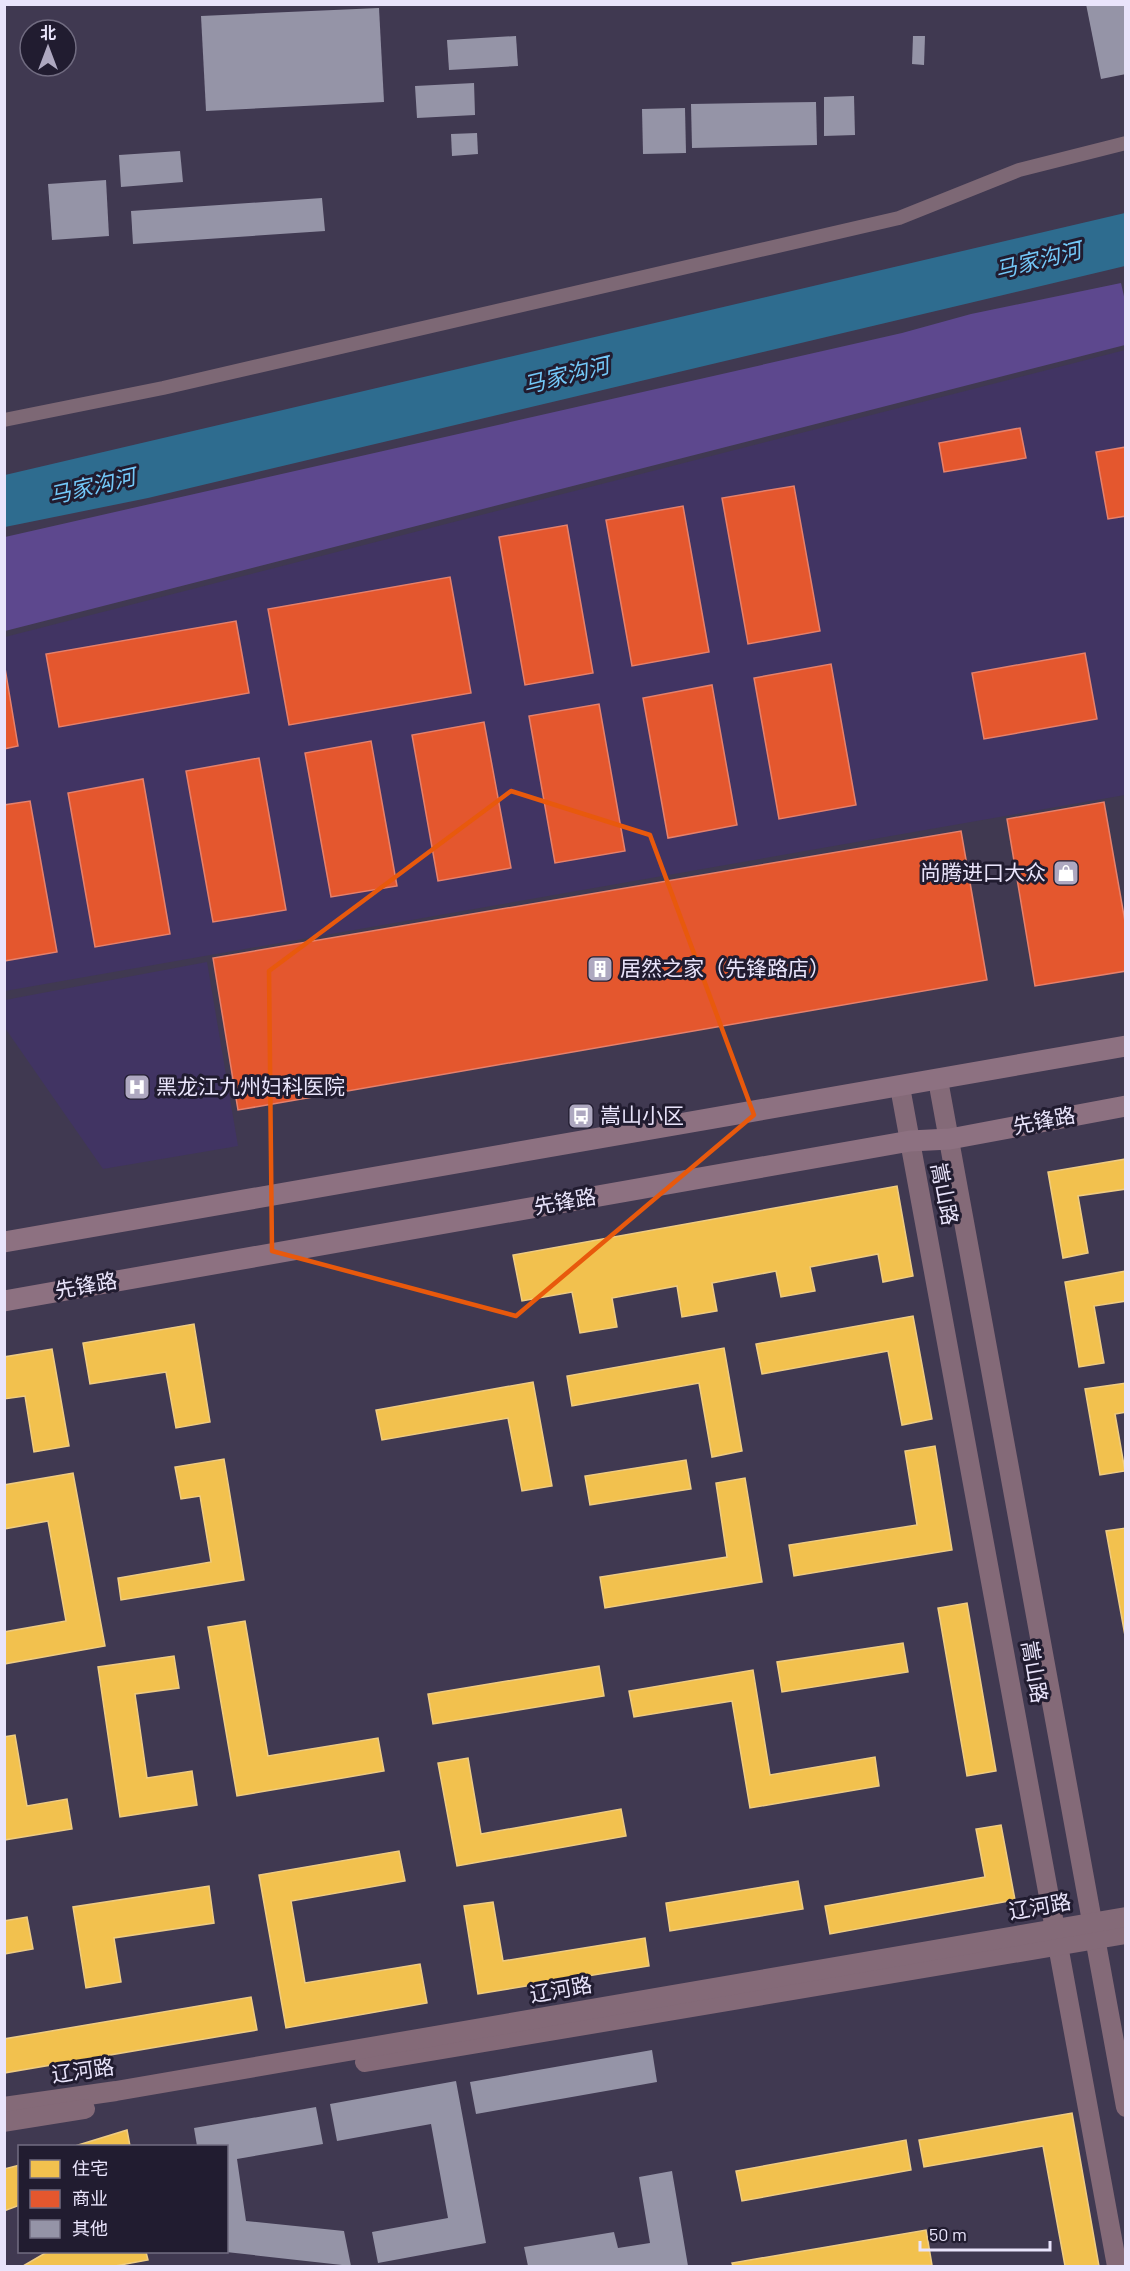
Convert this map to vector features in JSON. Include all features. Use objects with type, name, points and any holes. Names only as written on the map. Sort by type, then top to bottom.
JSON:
[{"type":"main road","points":[[4,1242],[1125,1047]]},
{"type":"main road","name":"嵩山路","points":[[938,1080],[1095,1931],[1125,2107]]},
{"type":"main road","name":"嵩山路","points":[[900,1087],[1118,2266]]},
{"type":"main road","name":"先锋路","points":[[4,1300],[910,1142],[950,1139],[1125,1106]]},
{"type":"main road","name":"辽河路","points":[[1095,1931],[1125,1917]]},
{"type":"main road","name":"辽河路","points":[[4,2107],[116,2091],[1095,1931],[1125,1934]]},
{"type":"main road","name":"辽河路","points":[[4,2122],[1058,1937]]},
{"type":"street","points":[[4,420],[163,388],[899,218],[1018,171],[1125,143]]},
{"type":"highlighted area","points":[[511,791],[650,835],[754,1115],[516,1316],[272,1251],[269,971]]},
{"type":"shaded area","points":[[1121,283],[1125,301],[1125,345],[5,631],[5,537],[902,333],[971,314]]},
{"type":"shaded area","points":[[1125,350],[1125,795],[5,991],[5,637]]},
{"type":"shaded area","name":"黑龙江九州妇科医院","points":[[207,962],[238,1146],[103,1169],[5,1028],[5,1000]]},
{"type":"water","name":"马家沟河","points":[[1125,213],[1125,266],[148,498],[5,527],[5,475]]},
{"type":"building: 住宅","points":[[1126,1159],[1126,1189],[1078,1196],[1088,1253],[1063,1258],[1048,1172]]},
{"type":"building: 住宅","points":[[897,1186],[913,1276],[883,1282],[878,1254],[810,1267],[815,1291],[781,1297],[776,1271],[712,1283],[717,1311],[682,1317],[677,1286],[612,1298],[617,1327],[580,1333],[572,1292],[522,1301],[513,1255]]},
{"type":"building: 住宅","points":[[1126,1271],[1126,1301],[1094,1306],[1104,1363],[1079,1367],[1065,1282]]},
{"type":"building: 住宅","points":[[913,1316],[932,1419],[902,1425],[888,1351],[762,1374],[756,1344]]},
{"type":"building: 住宅","points":[[194,1324],[210,1422],[176,1428],[166,1372],[90,1384],[83,1343]]},
{"type":"building: 住宅","points":[[724,1348],[742,1451],[712,1457],[699,1383],[572,1406],[567,1376]]},
{"type":"building: 住宅","points":[[52,1349],[69,1446],[34,1452],[25,1396],[4,1399],[4,1357]]},
{"type":"building: 住宅","points":[[533,1382],[552,1486],[522,1491],[508,1418],[382,1440],[376,1410]]},
{"type":"building: 住宅","points":[[1126,1383],[1126,1412],[1115,1414],[1125,1471],[1100,1475],[1085,1389]]},
{"type":"building: 住宅","points":[[935,1446],[952,1550],[794,1576],[789,1545],[917,1525],[905,1451]]},
{"type":"building: 住宅","points":[[224,1459],[244,1580],[121,1600],[118,1578],[211,1562],[200,1496],[181,1499],[175,1467]]},
{"type":"building: 住宅","points":[[686,1460],[691,1489],[590,1505],[585,1476]]},
{"type":"building: 住宅","points":[[73,1473],[105,1646],[4,1664],[4,1632],[66,1621],[48,1521],[4,1529],[4,1485]]},
{"type":"building: 住宅","points":[[745,1478],[762,1582],[605,1608],[600,1577],[727,1557],[716,1483]]},
{"type":"building: 住宅","points":[[1126,1528],[1126,1641],[1106,1531]]},
{"type":"building: 住宅","points":[[967,1603],[996,1771],[967,1776],[938,1608]]},
{"type":"building: 住宅","points":[[245,1621],[268,1756],[378,1738],[384,1771],[237,1796],[208,1627]]},
{"type":"building: 住宅","points":[[903,1643],[908,1672],[782,1692],[777,1662]]},
{"type":"building: 住宅","points":[[174,1656],[179,1688],[135,1694],[147,1778],[192,1771],[197,1805],[120,1817],[98,1667]]},
{"type":"building: 住宅","points":[[599,1666],[604,1696],[433,1724],[428,1694]]},
{"type":"building: 住宅","points":[[753,1670],[770,1775],[875,1757],[879,1786],[750,1808],[732,1701],[634,1717],[629,1691]]},
{"type":"building: 住宅","points":[[15,1735],[27,1806],[67,1799],[72,1829],[4,1840],[4,1737]]},
{"type":"building: 住宅","points":[[468,1758],[481,1834],[621,1809],[626,1836],[457,1866],[438,1763]]},
{"type":"building: 住宅","points":[[1001,1825],[1015,1900],[830,1934],[825,1906],[985,1877],[976,1829]]},
{"type":"building: 住宅","points":[[399,1851],[405,1881],[291,1901],[305,1983],[420,1964],[427,2003],[286,2028],[259,1875]]},
{"type":"building: 住宅","points":[[798,1881],[803,1909],[670,1931],[666,1903]]},
{"type":"building: 住宅","points":[[209,1886],[214,1923],[114,1938],[121,1982],[86,1988],[73,1907]]},
{"type":"building: 住宅","points":[[493,1902],[503,1961],[645,1938],[649,1966],[478,1994],[464,1906]]},
{"type":"building: 住宅","points":[[27,1917],[33,1949],[4,1954],[4,1921]]},
{"type":"building: 住宅","points":[[251,1997],[257,2030],[4,2073],[4,2039]]},
{"type":"building: 住宅","points":[[1072,2113],[1099,2266],[1065,2266],[1043,2146],[924,2167],[919,2140]]},
{"type":"building: 住宅","points":[[127,2130],[130,2145],[78,2145]]},
{"type":"building: 住宅","points":[[906,2140],[911,2170],[742,2201],[736,2171]]},
{"type":"building: 住宅","points":[[18,2166],[18,2206],[4,2211],[4,2169]]},
{"type":"building: 住宅","points":[[926,2230],[932,2265],[733,2266],[732,2263]]},
{"type":"building: 住宅","points":[[45,2253],[146,2253],[148,2260],[115,2266],[23,2266]]},
{"type":"building: 商业","points":[[1020,428],[1026,458],[944,472],[939,443]]},
{"type":"building: 商业","points":[[1126,447],[1126,516],[1108,519],[1096,452]]},
{"type":"building: 商业","points":[[794,486],[820,631],[748,644],[722,498]]},
{"type":"building: 商业","points":[[683,506],[709,652],[632,666],[606,520]]},
{"type":"building: 商业","points":[[567,525],[593,673],[525,685],[499,537]]},
{"type":"building: 商业","points":[[450,577],[471,693],[289,725],[268,609]]},
{"type":"building: 商业","points":[[236,621],[249,693],[59,727],[46,654]]},
{"type":"building: 商业","points":[[1085,653],[1097,719],[984,739],[972,673]]},
{"type":"building: 商业","points":[[831,664],[856,805],[779,819],[754,678]]},
{"type":"building: 商业","points":[[4,669],[18,746],[4,749]]},
{"type":"building: 商业","points":[[712,685],[737,825],[668,838],[643,698]]},
{"type":"building: 商业","points":[[599,704],[625,851],[555,863],[529,716]]},
{"type":"building: 商业","points":[[484,722],[511,868],[438,881],[412,735]]},
{"type":"building: 商业","points":[[371,741],[397,886],[331,897],[305,753]]},
{"type":"building: 商业","points":[[259,758],[286,910],[213,922],[186,771]]},
{"type":"building: 商业","points":[[143,779],[170,934],[95,947],[68,793]]},
{"type":"building: 商业","points":[[30,801],[57,952],[4,961],[4,805]]},
{"type":"building: 商业","name":"尚腾进口大众","points":[[1104,802],[1126,927],[1126,971],[1035,986],[1007,819]]},
{"type":"building: 商业","name":"居然之家（先锋路店）","points":[[961,831],[987,980],[238,1110],[213,958]]},
{"type":"building: 其他","points":[[1086,4],[1126,4],[1126,74],[1101,79]]},
{"type":"building: 其他","points":[[379,8],[384,102],[206,111],[201,16]]},
{"type":"building: 其他","points":[[516,36],[518,66],[449,70],[447,40]]},
{"type":"building: 其他","points":[[913,36],[925,36],[924,65],[912,64]]},
{"type":"building: 其他","points":[[474,83],[475,115],[417,118],[415,86]]},
{"type":"building: 其他","points":[[854,96],[855,135],[824,136],[824,97]]},
{"type":"building: 其他","points":[[816,102],[817,145],[692,148],[691,104]]},
{"type":"building: 其他","points":[[685,108],[686,153],[643,154],[642,109]]},
{"type":"building: 其他","points":[[477,133],[478,154],[452,156],[451,134]]},
{"type":"building: 其他","points":[[180,151],[183,182],[121,187],[119,155]]},
{"type":"building: 其他","points":[[106,180],[109,236],[52,240],[48,184]]},
{"type":"building: 其他","points":[[322,198],[325,231],[133,244],[131,211]]},
{"type":"building: 其他","points":[[652,2050],[657,2082],[476,2114],[470,2082]]},
{"type":"building: 其他","points":[[456,2081],[486,2243],[378,2263],[372,2232],[448,2218],[431,2124],[337,2141],[330,2104]]},
{"type":"building: 其他","points":[[316,2107],[323,2144],[237,2159],[246,2221],[344,2231],[351,2266],[228,2252],[228,2145],[197,2145],[194,2128]]},
{"type":"building: 其他","points":[[672,2171],[688,2266],[528,2266],[524,2247],[614,2232],[618,2248],[650,2243],[639,2177]]},
{"type":"place","name":"尚腾进口大众","points":[[1066,873]]},
{"type":"place","name":"居然之家（先锋路店）","points":[[600,969]]},
{"type":"place","name":"黑龙江九州妇科医院","points":[[137,1087]]},
{"type":"place","name":"嵩山小区","points":[[581,1116]]}]
